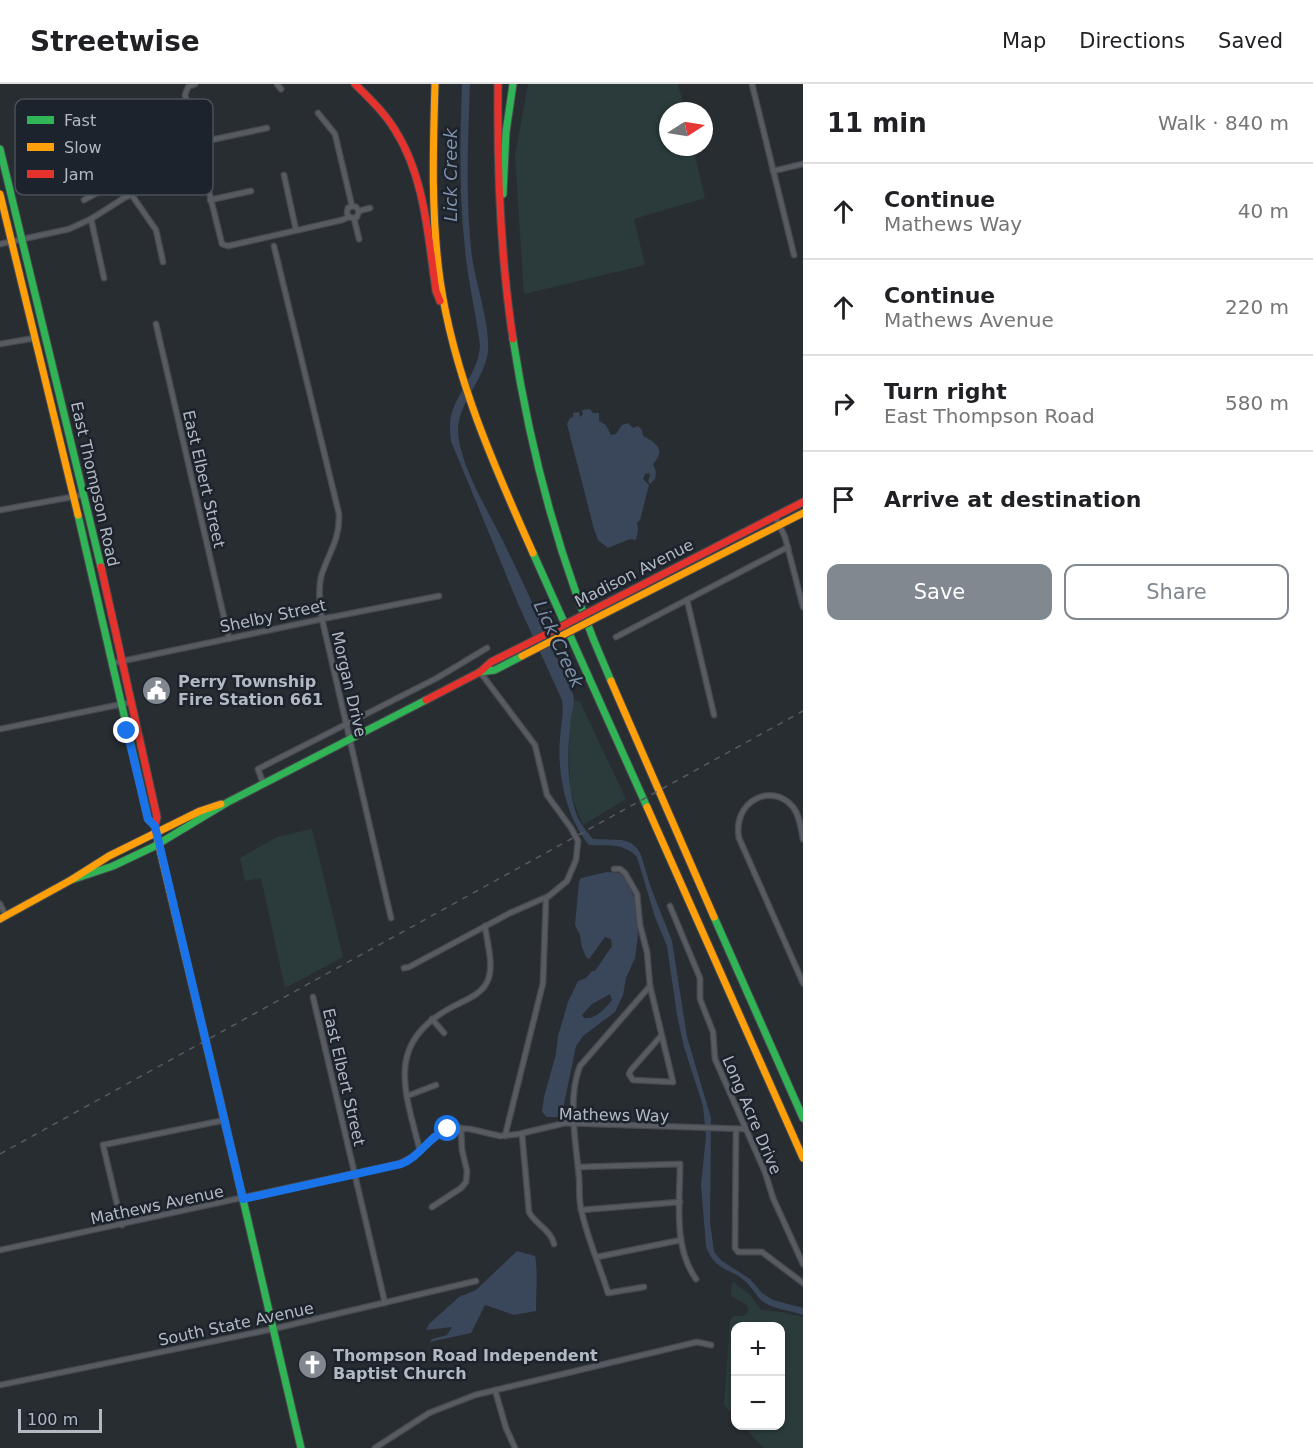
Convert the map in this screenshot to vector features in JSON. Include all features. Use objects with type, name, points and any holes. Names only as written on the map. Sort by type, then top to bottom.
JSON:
[{"type":"main road","points":[[355,84],[391,122],[410,155],[421,190],[436,291],[449,328]]},
{"type":"main road","points":[[437,84],[432,178],[434,229],[449,328],[475,417],[526,537],[803,1158]]},
{"type":"main road","points":[[498,84],[498,176],[506,296],[520,386],[541,480],[568,571],[607,673],[803,1118]]},
{"type":"main road","points":[[500,212],[504,188],[506,132],[513,84]]},
{"type":"main road","name":"East Thompson Road","points":[[0,149],[35,338],[148,819],[155,829]]},
{"type":"main road","name":"East Thompson Road","points":[[0,194],[17,241],[45,338],[83,495],[157,817],[155,829],[158,843],[301,1448]]},
{"type":"main road","points":[[35,338],[45,338]]},
{"type":"main road","name":"Madison Avenue","points":[[71,880],[114,865],[158,843],[202,820],[228,802],[263,783],[480,672],[491,662],[803,502]]},
{"type":"main road","points":[[790,508],[803,506]]},
{"type":"main road","name":"Madison Avenue","points":[[480,672],[495,670],[803,513]]},
{"type":"main road","points":[[791,519],[803,518]]},
{"type":"main road","name":"Madison Avenue","points":[[3,917],[71,880],[155,829],[228,802]]},
{"type":"street","points":[[186,99],[186,88],[195,84]]},
{"type":"street","points":[[277,84],[281,89]]},
{"type":"street","points":[[752,84],[794,255]]},
{"type":"street","points":[[318,113],[335,134],[352,206]]},
{"type":"street","points":[[213,140],[267,128]]},
{"type":"street","points":[[773,171],[803,164]]},
{"type":"street","points":[[284,175],[296,230]]},
{"type":"street","points":[[210,200],[251,191]]},
{"type":"street","points":[[84,200],[93,195]]},
{"type":"street","points":[[0,244],[62,231],[91,219],[129,195]]},
{"type":"street","points":[[132,195],[156,230],[164,262]]},
{"type":"street","points":[[209,195],[220,241],[223,245],[228,246],[351,218],[358,216],[359,211]]},
{"type":"street","points":[[352,206],[359,211]]},
{"type":"street","points":[[352,206],[347,210],[359,239]]},
{"type":"street","points":[[359,211],[370,208]]},
{"type":"street","points":[[91,219],[104,278]]},
{"type":"street","name":"Morgan Drive","points":[[274,246],[339,514],[337,540],[320,582],[319,597],[322,619],[391,918]]},
{"type":"street","name":"East Elbert Street","points":[[156,324],[229,639]]},
{"type":"street","points":[[0,344],[35,338]]},
{"type":"street","points":[[0,510],[83,495]]},
{"type":"street","points":[[775,516],[788,547],[803,607]]},
{"type":"street","points":[[616,637],[788,547]]},
{"type":"street","name":"Shelby Street","points":[[112,664],[439,596]]},
{"type":"street","points":[[687,600],[714,715]]},
{"type":"street","points":[[263,783],[258,769],[437,678],[487,648]]},
{"type":"street","points":[[404,968],[556,892],[572,872],[576,860],[578,842],[575,834],[548,797],[539,754],[530,736],[480,672]]},
{"type":"street","points":[[0,729],[132,702]]},
{"type":"street","points":[[803,839],[795,810],[784,800],[768,796],[750,802],[741,812],[738,830],[740,838],[803,983]]},
{"type":"street","points":[[614,869],[620,869],[625,873],[637,894],[640,925],[647,952],[650,987],[673,1082],[635,1080],[630,1077],[631,1070],[661,1036]]},
{"type":"street","points":[[505,1136],[543,983],[546,898]]},
{"type":"street","points":[[0,904],[3,917]]},
{"type":"street","name":"Long Acre Drive","points":[[670,906],[700,978],[700,999],[713,1032],[714,1056],[803,1264]]},
{"type":"street","points":[[420,1151],[404,1075],[408,1052],[418,1034],[432,1019],[474,996],[486,984],[490,969],[485,926]]},
{"type":"street","points":[[644,1287],[608,1293],[581,1210],[572,1124],[580,1066],[650,987]]},
{"type":"street","name":"East Elbert Street","points":[[313,997],[385,1303]]},
{"type":"street","points":[[432,1019],[444,1033]]},
{"type":"street","points":[[407,1096],[436,1085]]},
{"type":"street","points":[[122,1225],[104,1145],[225,1120]]},
{"type":"street","name":"Mathews Way","points":[[461,1128],[493,1136],[522,1134],[546,1127],[572,1124],[747,1129]]},
{"type":"street","points":[[420,1151],[440,1132],[461,1128],[462,1150],[467,1171],[466,1182],[461,1188],[432,1207]]},
{"type":"street","points":[[736,1130],[736,1250],[738,1252],[762,1252],[803,1283]]},
{"type":"street","points":[[522,1134],[529,1212],[532,1218],[553,1236],[554,1244]]},
{"type":"street","name":"Mathews Avenue","points":[[0,1250],[401,1164],[420,1151]]},
{"type":"street","points":[[578,1167],[680,1164],[681,1240],[686,1260],[696,1279]]},
{"type":"street","points":[[581,1210],[680,1202]]},
{"type":"street","points":[[597,1257],[681,1240]]},
{"type":"street","name":"South State Avenue","points":[[0,1385],[273,1329],[476,1281]]},
{"type":"street","points":[[375,1448],[436,1410],[462,1399],[697,1342],[711,1345]]},
{"type":"street","points":[[495,1390],[506,1428],[515,1448]]},
{"type":"shaded area","points":[[528,84],[678,84],[683,102],[659,102],[659,156],[695,156],[705,198],[634,219],[645,265],[524,294],[515,156]]},
{"type":"shaded area","points":[[575,700],[580,702],[626,799],[583,825],[570,792],[570,720]]},
{"type":"shaded area","points":[[312,829],[343,957],[285,988],[261,878],[245,881],[240,858],[277,837]]},
{"type":"shaded area","points":[[732,1281],[750,1295],[761,1310],[803,1317],[803,1448],[764,1448],[747,1430],[785,1430],[785,1322],[731,1322],[731,1413],[724,1405],[730,1321],[734,1316],[743,1316],[748,1312],[748,1306],[731,1296]]},
{"type":"water","name":"Lick Creek","points":[[462,84],[470,84],[468,214],[472,257],[485,317],[488,351],[481,374],[460,417],[458,428],[462,454],[472,481],[523,582],[573,694],[568,762],[572,799],[579,820],[593,839],[622,840],[637,848],[672,941],[687,1037],[711,1118],[710,1222],[714,1252],[722,1261],[750,1279],[762,1293],[773,1300],[803,1308],[803,1315],[766,1304],[741,1278],[714,1261],[706,1246],[701,1185],[706,1136],[703,1106],[684,1047],[667,946],[655,917],[637,857],[621,847],[589,845],[574,822],[565,794],[560,766],[562,700],[519,606],[451,441],[452,412],[473,371],[480,345],[463,228],[460,167]]},
{"type":"water","points":[[590,409],[593,413],[599,413],[599,421],[606,425],[611,435],[616,434],[622,425],[628,423],[633,428],[638,426],[643,436],[656,444],[659,451],[653,464],[656,472],[655,479],[650,484],[649,473],[645,474],[643,479],[649,485],[640,520],[637,523],[636,540],[630,539],[608,548],[598,540],[594,529],[567,424],[573,417],[573,413],[579,412],[580,417],[583,414],[582,410]]},
{"type":"water","points":[[607,872],[619,873],[628,883],[635,900],[638,935],[635,958],[615,1012],[583,1036],[576,1046],[562,1114],[558,1117],[547,1117],[542,1112],[544,1097],[568,1002],[578,981],[595,971],[612,946],[611,939],[605,937],[589,959],[586,957],[575,925],[581,878]],"holes":[[[610,994],[612,1000],[596,1016],[584,1018],[582,1015],[592,1004]]]},
{"type":"water","points":[[517,1251],[535,1256],[536,1311],[514,1315],[485,1305],[471,1333],[430,1342],[432,1339],[447,1335],[452,1327],[426,1330],[429,1324],[459,1297],[476,1290]]},
{"type":"railway","points":[[0,1154],[803,711]]},
{"type":"traffic: fast","points":[[503,194],[506,132],[513,84]]},
{"type":"traffic: fast","points":[[0,149],[101,567]]},
{"type":"traffic: fast","points":[[513,339],[529,427],[551,513],[578,598],[611,681]]},
{"type":"traffic: fast","points":[[78,515],[148,819],[155,826]]},
{"type":"traffic: fast","points":[[533,553],[647,807]]},
{"type":"traffic: fast","points":[[480,672],[495,670],[522,656]]},
{"type":"traffic: fast","points":[[71,880],[113,866],[153,847],[228,802],[426,700]]},
{"type":"traffic: fast","points":[[714,917],[803,1118]]},
{"type":"traffic: fast","points":[[220,1101],[301,1448]]},
{"type":"traffic: slow","points":[[435,84],[434,207],[437,256],[446,316],[477,420],[533,553]]},
{"type":"traffic: slow","points":[[0,194],[78,515]]},
{"type":"traffic: slow","points":[[602,615],[803,513]]},
{"type":"traffic: slow","points":[[522,656],[602,615]]},
{"type":"traffic: slow","points":[[611,681],[714,917]]},
{"type":"traffic: slow","points":[[0,919],[109,856],[200,811],[221,804]]},
{"type":"traffic: slow","points":[[647,807],[803,1158]]},
{"type":"traffic: slow","points":[[156,833],[220,1101]]},
{"type":"traffic: jam","points":[[355,84],[391,123],[413,167],[424,208],[436,291],[440,301]]},
{"type":"traffic: jam","points":[[498,84],[500,212],[513,339]]},
{"type":"traffic: jam","points":[[599,607],[803,502]]},
{"type":"traffic: jam","points":[[101,567],[157,817],[156,833]]},
{"type":"traffic: jam","points":[[519,648],[599,607]]},
{"type":"traffic: jam","points":[[426,700],[480,672],[491,662],[519,648]]},
{"type":"place","name":"Perry Township Fire Station 661","points":[[157,690]]},
{"type":"place","name":"Thompson Road Independent Baptist Church","points":[[312,1364]]},
{"type":"route","points":[[127,731],[148,819],[155,826],[243,1199],[401,1164],[412,1158],[440,1132],[448,1129]]}]
